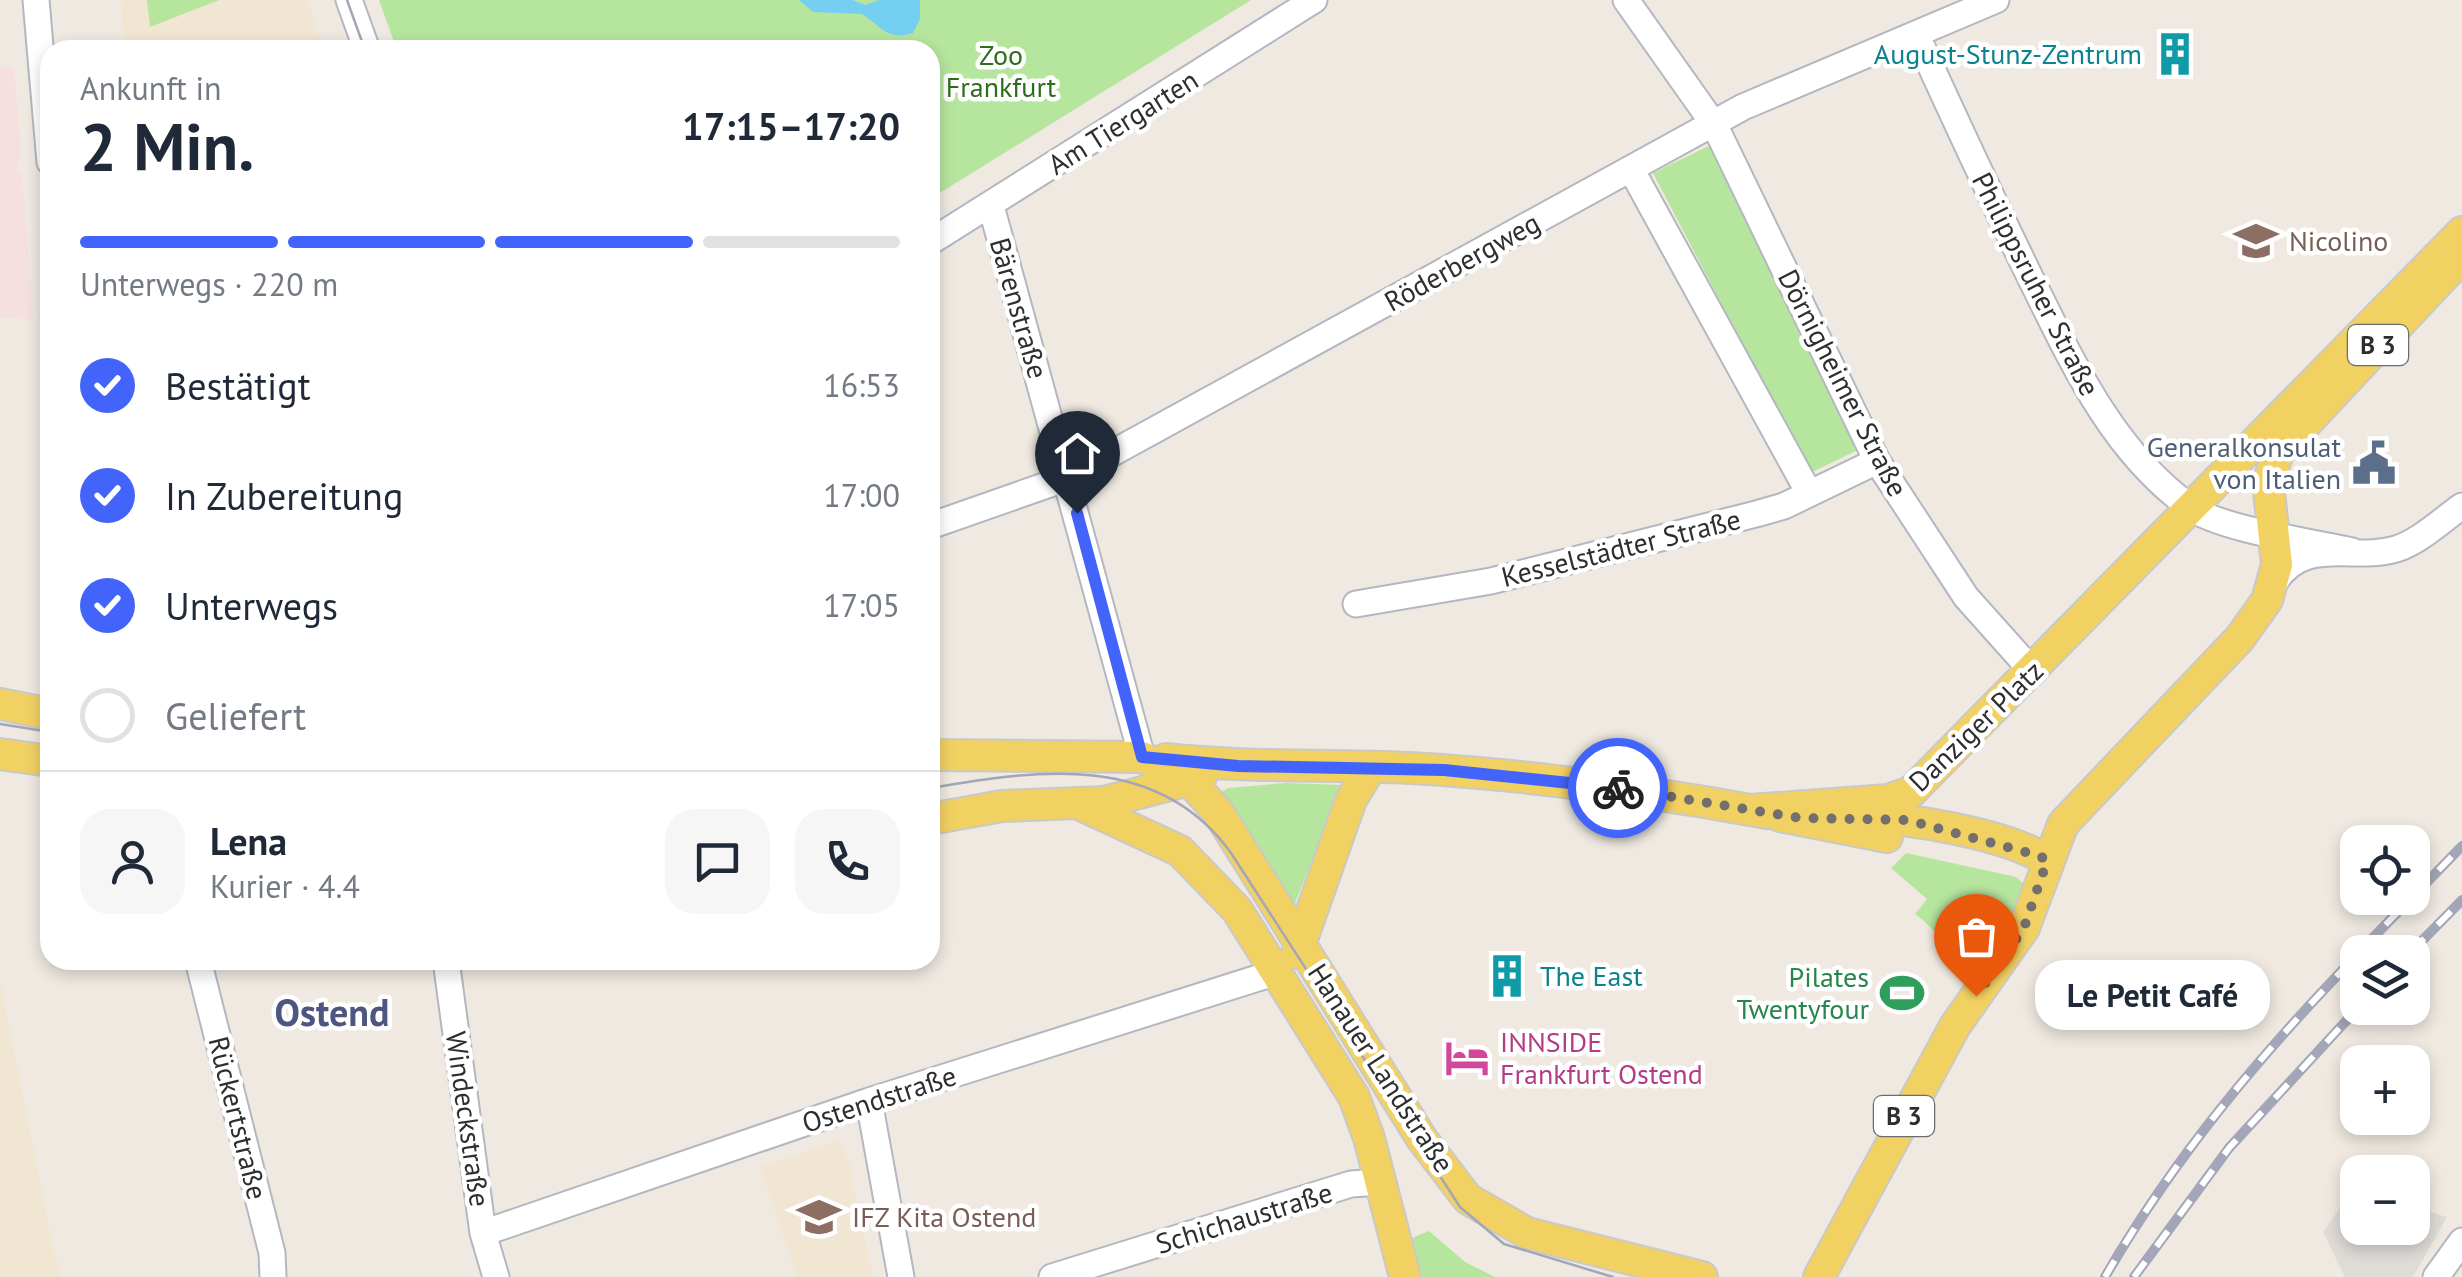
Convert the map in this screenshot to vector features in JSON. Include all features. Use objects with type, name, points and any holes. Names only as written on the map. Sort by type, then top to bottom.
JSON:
[{"type":"main road","name":"B 3","points":[[2183,517],[2354,337],[2462,232]]},
{"type":"main road","name":"B 3","points":[[1819,1277],[1955,1026],[2019,936],[2063,824],[2240,638],[2274,583],[2268,483],[2284,446],[2462,257]]},
{"type":"main road","name":"Danziger Platz","points":[[1763,813],[1901,798],[2032,672],[2183,517]]},
{"type":"main road","points":[[0,704],[40,712]]},
{"type":"main road","points":[[0,754],[40,760]]},
{"type":"main road","name":"Hanauer Landstraße","points":[[940,755],[1142,757],[1190,780],[1218,812],[1422,1139],[1468,1199],[1527,1233],[1702,1277]]},
{"type":"main road","points":[[1092,804],[1136,776],[1142,757],[1238,766],[1372,766]]},
{"type":"main road","points":[[1190,780],[1238,766]]},
{"type":"main road","name":"B 3","points":[[1372,766],[1565,781],[1763,813],[1996,860],[2047,861]]},
{"type":"main road","points":[[1283,982],[1352,800],[1372,766]]},
{"type":"main road","name":"Hanauer Landstraße","points":[[940,817],[1014,805],[1092,804],[1190,780]]},
{"type":"main road","name":"Hanauer Landstraße","points":[[1092,804],[1189,858],[1228,896],[1354,1097],[1405,1277]]},
{"type":"street","points":[[36,0],[40,46]]},
{"type":"street","points":[[349,0],[363,40]]},
{"type":"street","name":"Am Tiergarten","points":[[940,236],[1314,0]]},
{"type":"street","name":"Dörnigheimer Straße","points":[[1626,0],[1716,126],[1877,461],[1966,597],[2032,672]]},
{"type":"street","name":"Röderbergweg","points":[[940,523],[1068,478],[1743,108],[1996,0]]},
{"type":"street","name":"Philippsruher Straße","points":[[1916,34],[2088,393],[2183,517]]},
{"type":"street","points":[[1631,169],[1810,493]]},
{"type":"street","name":"Bärenstraße","points":[[991,206],[1142,757]]},
{"type":"street","name":"Kesselstädter Straße","points":[[1356,604],[1491,581],[1770,510],[1877,461]]},
{"type":"street","points":[[2274,583],[2302,557],[2399,548],[2462,506]]},
{"type":"street","points":[[2183,517],[2273,532],[2352,551]]},
{"type":"street","name":"Rückertstraße","points":[[201,970],[272,1253],[273,1277]]},
{"type":"street","name":"Windeckstraße","points":[[447,970],[484,1232],[496,1277]]},
{"type":"street","name":"Ostendstraße","points":[[484,1232],[869,1101],[1283,982]]},
{"type":"street","points":[[869,1101],[901,1277]]},
{"type":"street","name":"Schichaustraße","points":[[1052,1277],[1352,1184],[1380,1182]]},
{"type":"street","points":[[2436,1277],[2462,1241]]},
{"type":"shaded area","points":[[121,0],[307,0],[321,40],[124,40]]},
{"type":"shaded area","points":[[0,67],[14,67],[21,151],[17,171],[22,173],[33,320],[0,317]]},
{"type":"shaded area","points":[[0,982],[53,1248],[62,1277],[0,1277]]},
{"type":"shaded area","name":"IFZ Kita Ostend","points":[[839,1141],[853,1172],[850,1174],[873,1277],[797,1277],[760,1167]]},
{"type":"shaded area","points":[[2340,1208],[2340,1245],[2430,1245],[2430,1212],[2447,1217],[2413,1277],[2345,1277],[2323,1232]]},
{"type":"green space","points":[[147,0],[219,0],[150,27]]},
{"type":"green space","name":"Zoo Frankfurt","points":[[379,0],[1251,0],[940,193],[940,40],[393,40]]},
{"type":"green space","points":[[1711,145],[1862,448],[1810,473],[1653,173]]},
{"type":"green space","points":[[1285,783],[1342,785],[1290,916],[1220,793],[1228,788]]},
{"type":"green space","points":[[1906,853],[2016,877],[2024,884],[2025,899],[1977,983],[1915,914],[1927,899],[1891,868]]},
{"type":"green space","points":[[1429,1231],[1465,1262],[1495,1277],[1419,1277],[1407,1240]]},
{"type":"water","points":[[799,0],[853,0],[865,5],[879,0],[920,0],[920,19],[913,33],[897,35],[862,14],[813,12]]},
{"type":"tram line","points":[[347,0],[361,40]]},
{"type":"tram line","points":[[0,724],[40,730]]},
{"type":"tram line","points":[[940,787],[1012,776],[1093,776],[1132,783],[1168,797],[1201,820],[1231,853],[1460,1207],[1504,1244],[1613,1277]]},
{"type":"railway","points":[[2376,935],[2462,846]]},
{"type":"railway","points":[[2428,935],[2462,900]]},
{"type":"railway","points":[[2105,1277],[2190,1148],[2287,1030],[2340,973]]},
{"type":"railway","points":[[2134,1277],[2229,1148],[2342,1025]]},
{"type":"way so far","points":[[1618,788],[1800,818],[1907,820],[2040,856],[2047,861],[2024,928],[1976,996]]},
{"type":"place","name":"August-Stunz-Zentrum","points":[[2175,54]]},
{"type":"place","name":"Nicolino","points":[[2256,241]]},
{"type":"place","name":"Generalkonsulat von Italien","points":[[2374,463]]},
{"type":"place","name":"The East","points":[[1507,976]]},
{"type":"place","name":"Pilates Twentyfour","points":[[1902,993]]},
{"type":"place","name":"Le Petit Café","points":[[1976,996]]},
{"type":"place","name":"INNSIDE Frankfurt Ostend","points":[[1467,1058]]},
{"type":"place","name":"IFZ Kita Ostend","points":[[819,1217]]},
{"type":"district","name":"Ostend","points":[[332,1013]]},
{"type":"route","points":[[1077,513],[1142,757],[1218,766],[1444,770],[1618,788]]}]
